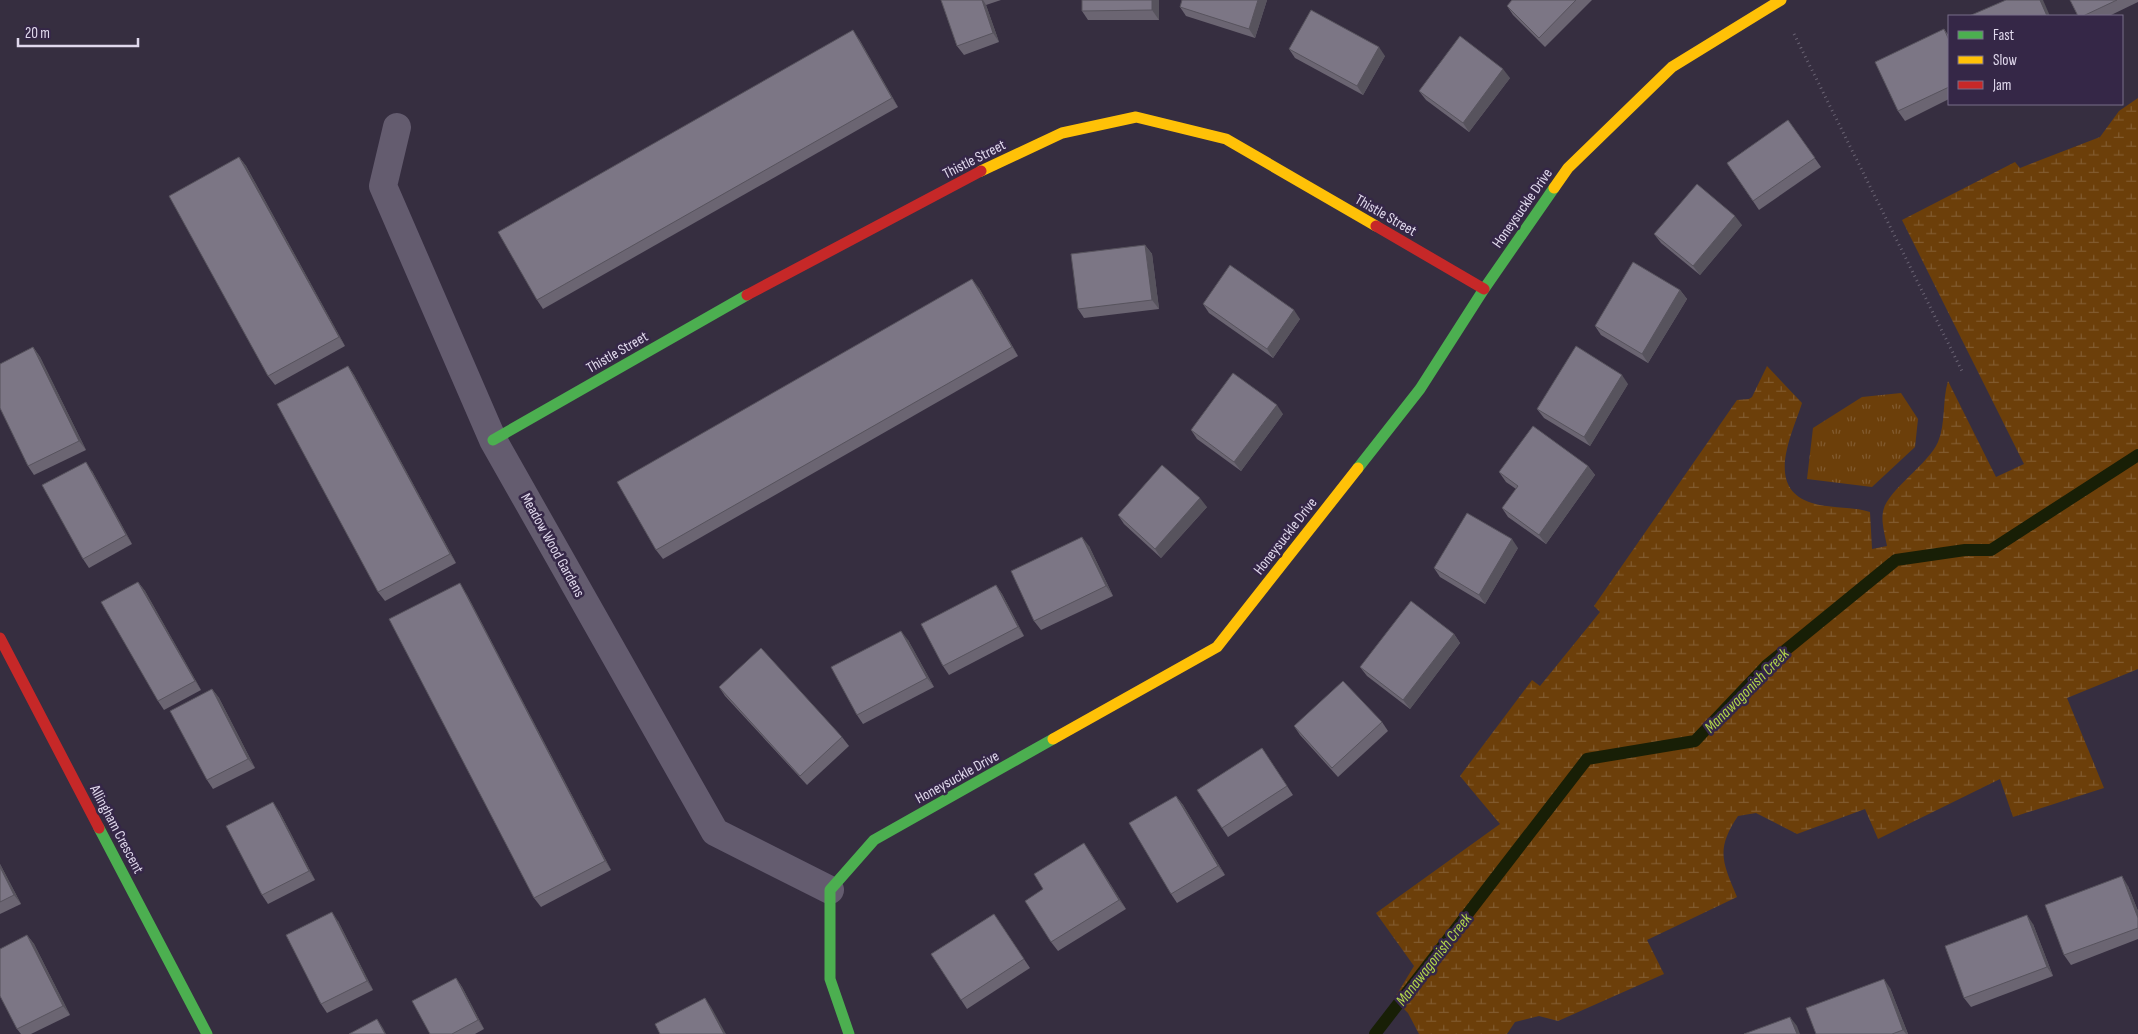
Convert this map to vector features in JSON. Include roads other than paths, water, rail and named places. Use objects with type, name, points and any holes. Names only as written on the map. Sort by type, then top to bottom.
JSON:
[{"type":"street","name":"Honeysuckle Drive","points":[[830,890],[874,840],[1217,647],[1420,389],[1484,290],[1568,168],[1672,67],[1779,1]]},
{"type":"street","name":"Thistle Street","points":[[493,440],[725,307],[980,172],[1062,133],[1136,117],[1226,139],[1484,290]]},
{"type":"street","name":"Meadow Wood Gardens","points":[[396,127],[384,186],[493,440],[715,832],[830,890]]},
{"type":"street","name":"Allingham Crescent","points":[[0,638],[207,1034]]},
{"type":"street","points":[[830,890],[830,979],[849,1034]]},
{"type":"waterway","name":"Manawagonish Creek","points":[[1375,1034],[1587,759],[1695,741],[1766,666],[1896,560],[1965,550],[1991,550],[2138,455]]}]
